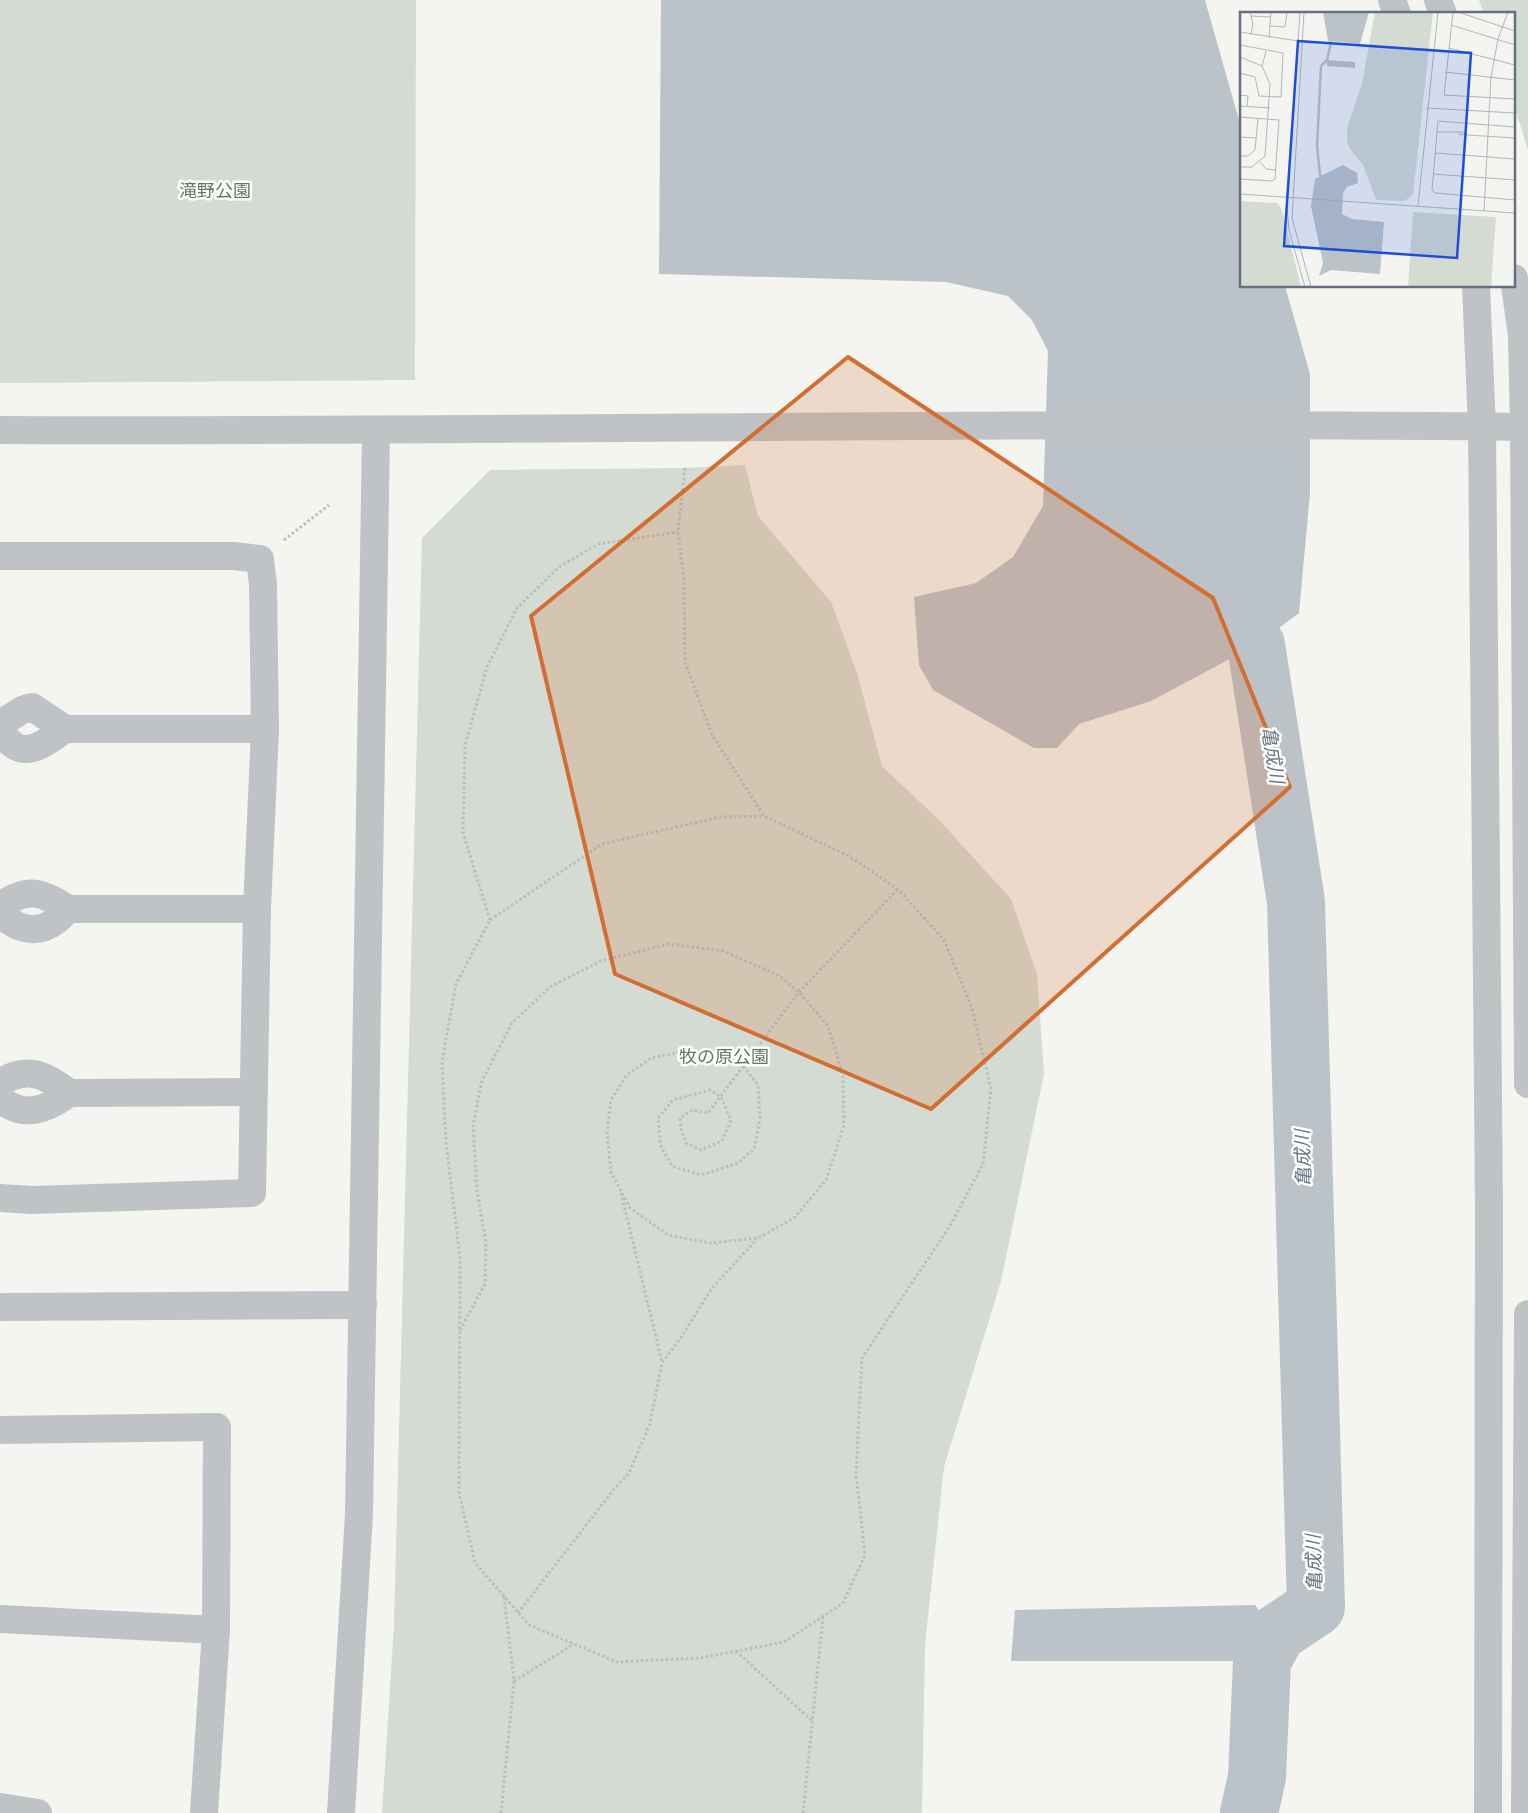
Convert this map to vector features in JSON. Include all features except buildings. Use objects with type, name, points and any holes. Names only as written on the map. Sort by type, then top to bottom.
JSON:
[{"type":"street","points":[[1392,0],[1396,12]]},
{"type":"street","points":[[1438,0],[1442,12]]},
{"type":"street","points":[[1476,288],[1482,427],[1489,1207],[1488,1813]]},
{"type":"street","points":[[1515,288],[1522,336],[1526,427],[1528,1084]]},
{"type":"street","points":[[0,430],[376,431],[935,427],[1526,427]]},
{"type":"street","points":[[341,1813],[359,1514],[376,431]]},
{"type":"street","points":[[0,556],[234,556],[260,560],[263,585],[265,729],[257,909],[252,1092],[252,1193],[52,1199],[0,1198]]},
{"type":"street","points":[[0,724],[22,710],[32,707],[65,729],[265,729]]},
{"type":"street","points":[[0,733],[16,747],[30,748],[46,743],[65,729]]},
{"type":"street","points":[[0,906],[12,897],[30,892],[53,898],[68,909],[257,909]]},
{"type":"street","points":[[0,914],[20,928],[35,929],[47,928],[58,921],[68,909]]},
{"type":"street","points":[[0,1084],[8,1078],[24,1073],[38,1074],[54,1081],[69,1093]]},
{"type":"street","points":[[0,1099],[8,1106],[28,1112],[41,1110],[54,1104],[69,1093],[252,1092]]},
{"type":"street","points":[[0,1307],[363,1305]]},
{"type":"street","points":[[1526,1810],[1528,1314]]},
{"type":"street","points":[[0,1430],[217,1427],[216,1630],[204,1813]]},
{"type":"street","points":[[0,1620],[216,1630]]},
{"type":"street","points":[[0,1807],[38,1813]]},
{"type":"path","points":[[685,468],[678,532],[684,579],[685,662],[712,735],[764,816]]},
{"type":"path","points":[[260,560],[329,505]]},
{"type":"path","points":[[490,920],[463,833],[465,745],[487,667],[517,608],[559,566],[598,544],[678,532]]},
{"type":"path","points":[[764,816],[846,855],[898,890],[944,940],[972,1008],[991,1089],[983,1164],[951,1224],[862,1358],[856,1473],[865,1555],[843,1603],[784,1642],[700,1658],[617,1662],[529,1625],[475,1563],[459,1492],[460,1258],[446,1142],[442,1062],[456,984],[490,920],[602,844],[720,817],[764,816]]},
{"type":"path","points":[[758,1238],[712,1243],[668,1235],[630,1208],[611,1172],[606,1134],[611,1100],[626,1075],[651,1058],[690,1050],[728,1056],[744,1067],[758,1086],[760,1118],[754,1149],[738,1163],[701,1175],[672,1166],[661,1147],[658,1118],[673,1100],[710,1090],[721,1097],[731,1120],[722,1141],[700,1150],[686,1143],[681,1130],[680,1118],[692,1110],[708,1113],[721,1097],[744,1067],[799,992],[898,890]]},
{"type":"path","points":[[460,1330],[485,1284],[486,1243],[477,1191],[473,1125],[482,1081],[512,1023],[550,987],[601,961],[670,944],[723,951],[778,975],[799,992],[828,1026],[843,1076],[844,1125],[826,1180],[794,1218],[758,1238],[712,1288],[682,1336],[662,1363]]},
{"type":"path","points":[[518,1613],[615,1488],[629,1473],[650,1424],[662,1363],[620,1188]]},
{"type":"path","points":[[501,1813],[514,1681],[504,1596]]},
{"type":"path","points":[[803,1813],[824,1616]]},
{"type":"path","points":[[514,1681],[574,1644]]},
{"type":"path","points":[[736,1651],[812,1722]]},
{"type":"highlighted area","points":[[848,357],[1213,598],[1290,787],[931,1109],[615,974],[531,616]]},
{"type":"green space","name":"滝野公園","points":[[0,0],[416,0],[415,380],[0,383]]},
{"type":"green space","points":[[1479,0],[1528,0],[1528,150],[1516,111],[1516,12],[1483,12]]},
{"type":"green space","name":"牧の原公園","points":[[745,465],[758,516],[831,602],[857,673],[882,766],[941,822],[1011,899],[1037,974],[1044,1074],[1001,1281],[944,1467],[925,1645],[922,1813],[382,1813],[394,1625],[422,538],[490,470],[685,468]]},
{"type":"shaded area","points":[[661,0],[1205,0],[1240,124],[1240,288],[1286,288],[1310,374],[1310,493],[1299,613],[1256,645],[1151,701],[1079,724],[1057,748],[1034,748],[933,690],[919,665],[914,597],[976,583],[1013,557],[1043,506],[1048,351],[1032,320],[1008,296],[946,282],[659,274]]},
{"type":"shaded area","points":[[1255,1605],[1277,1633],[1262,1661],[1011,1661],[1015,1610]]},
{"type":"waterway","name":"亀成川","points":[[1203,585],[1256,645],[1296,902],[1316,1607],[1277,1633],[1262,1661],[1257,1777],[1249,1813]]}]
